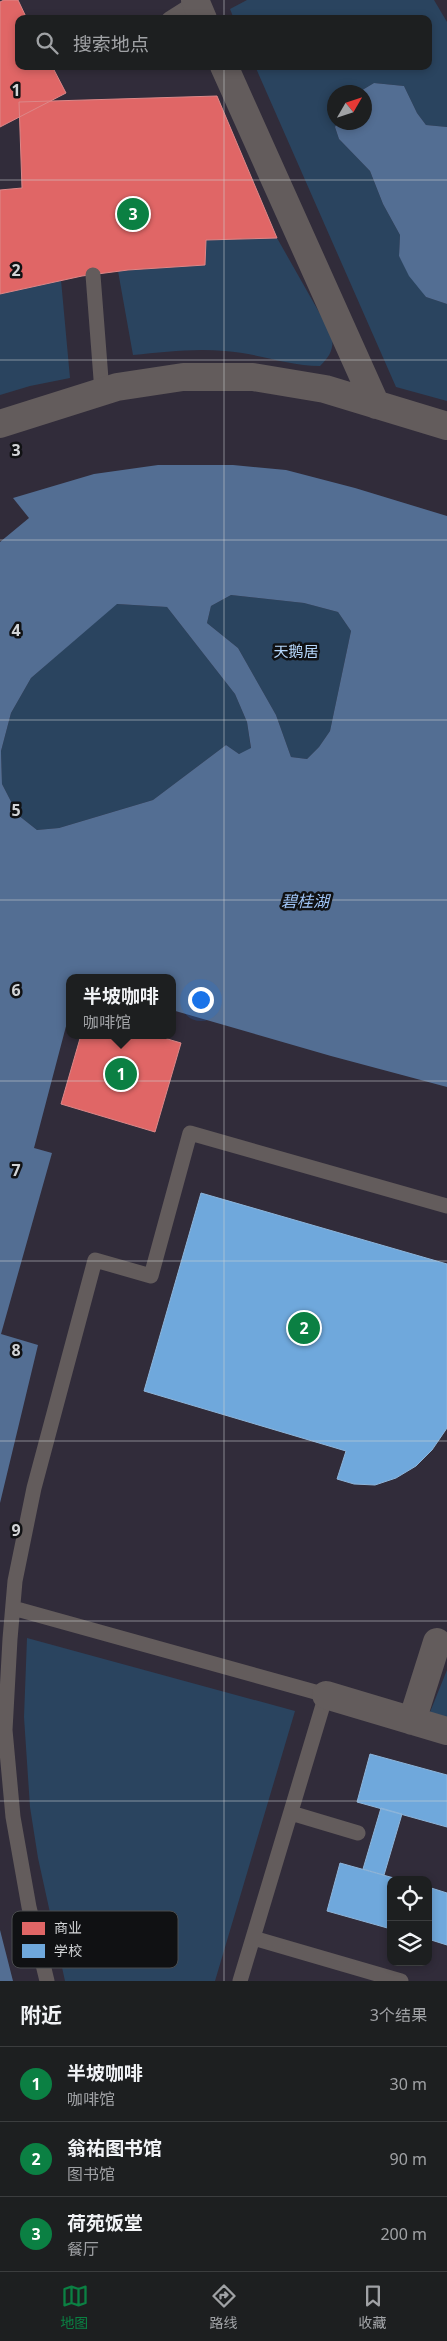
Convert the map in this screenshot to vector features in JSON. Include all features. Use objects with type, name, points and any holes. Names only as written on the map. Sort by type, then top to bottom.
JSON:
[{"type":"street","points":[[226,70],[376,405]]},
{"type":"street","points":[[0,424],[102,392],[183,377],[253,378],[324,389],[447,426]]},
{"type":"street","points":[[412,1721],[437,1642]]},
{"type":"street","points":[[326,1694],[447,1731]]},
{"type":"lane","points":[[177,15],[198,5]]},
{"type":"lane","points":[[93,275],[102,392]]},
{"type":"lane","points":[[29,1911],[13,1817],[5,1730],[15,1581],[34,1488],[95,1260],[151,1276],[190,1133],[447,1206]]},
{"type":"lane","points":[[13,1608],[326,1694],[240,1981]]},
{"type":"lane","points":[[291,1813],[358,1833]]},
{"type":"lane","points":[[253,1938],[401,1981]]},
{"type":"lane","points":[[44,1968],[47,1981]]},
{"type":"shaded area","points":[[0,0],[447,0],[447,1981],[0,1981]]},
{"type":"green space","points":[[247,0],[434,0],[447,22],[447,127],[426,125],[417,113],[404,86],[374,83],[371,85],[327,85],[327,130],[336,130],[339,139],[370,171],[383,204],[400,235],[399,256],[426,297],[447,304],[447,401],[396,387],[257,70],[432,70],[432,15],[232,15],[230,9]]},
{"type":"green space","points":[[277,238],[332,335],[330,352],[320,366],[296,364],[249,354],[214,350],[133,355],[118,271],[205,265],[206,240]]},
{"type":"green space","points":[[61,280],[70,378],[30,386],[0,395],[0,294]]},
{"type":"green space","name":"天鹅居","points":[[231,595],[304,603],[338,612],[351,631],[330,731],[319,747],[307,759],[291,757],[276,715],[238,648],[207,623],[211,606]]},
{"type":"green space","points":[[116,604],[167,607],[235,694],[247,722],[251,749],[239,754],[226,745],[153,800],[59,828],[37,830],[18,815],[2,784],[1,751],[11,713],[31,678]]},
{"type":"green space","points":[[27,1638],[295,1711],[215,1981],[65,1981],[62,1968],[178,1968],[178,1911],[50,1911],[38,1858],[30,1807],[24,1717]]},
{"type":"green space","points":[[447,1670],[447,1723],[428,1717]]},
{"type":"water","points":[[374,83],[404,86],[417,113],[426,125],[447,127],[447,304],[426,297],[409,276],[399,256],[400,235],[383,204],[370,171],[339,139],[336,130],[372,130],[371,85]]},
{"type":"water","name":"碧桂湖","points":[[158,465],[233,465],[286,470],[355,488],[447,516],[447,1087],[176,1011],[176,974],[66,974],[66,1026],[34,1148],[52,1153],[1,1334],[38,1345],[0,1503],[0,542],[29,518],[13,498],[94,474]],"holes":[[[231,595],[304,603],[338,612],[351,631],[330,731],[319,747],[307,759],[291,757],[276,715],[238,648],[207,623],[211,606]],[[117,604],[167,607],[235,694],[247,722],[251,748],[239,754],[226,745],[153,800],[59,828],[37,830],[18,815],[2,784],[1,751],[11,713],[31,678]]]},
{"type":"water","points":[[0,1930],[13,1981],[0,1981]]},
{"type":"building: 商业","points":[[4,0],[18,0],[25,15],[15,15],[15,70],[54,70],[66,93],[0,127],[0,2]]},
{"type":"building: 商业","points":[[217,96],[277,238],[206,240],[205,265],[128,270],[82,276],[0,294],[0,190],[22,188],[19,102]]},
{"type":"building: 商业","points":[[80,1039],[168,1039],[181,1043],[155,1132],[61,1104]]},
{"type":"building: 学校","points":[[201,1193],[447,1264],[447,1428],[432,1450],[416,1466],[396,1478],[375,1485],[354,1484],[337,1479],[346,1451],[144,1391]]},
{"type":"building: 学校","points":[[370,1754],[447,1775],[447,1827],[357,1802]]},
{"type":"building: 学校","points":[[381,1808],[402,1814],[384,1875],[363,1869]]},
{"type":"building: 学校","points":[[340,1863],[387,1876],[387,1928],[327,1911]]},
{"type":"building: 学校","points":[[432,1888],[447,1893],[447,1945],[432,1940]]},
{"type":"place","name":"荷苑饭堂","points":[[133,214]]},
{"type":"place","name":"半坡咖啡","points":[[121,1074]]},
{"type":"place","name":"翁祐图书馆","points":[[304,1328]]}]
